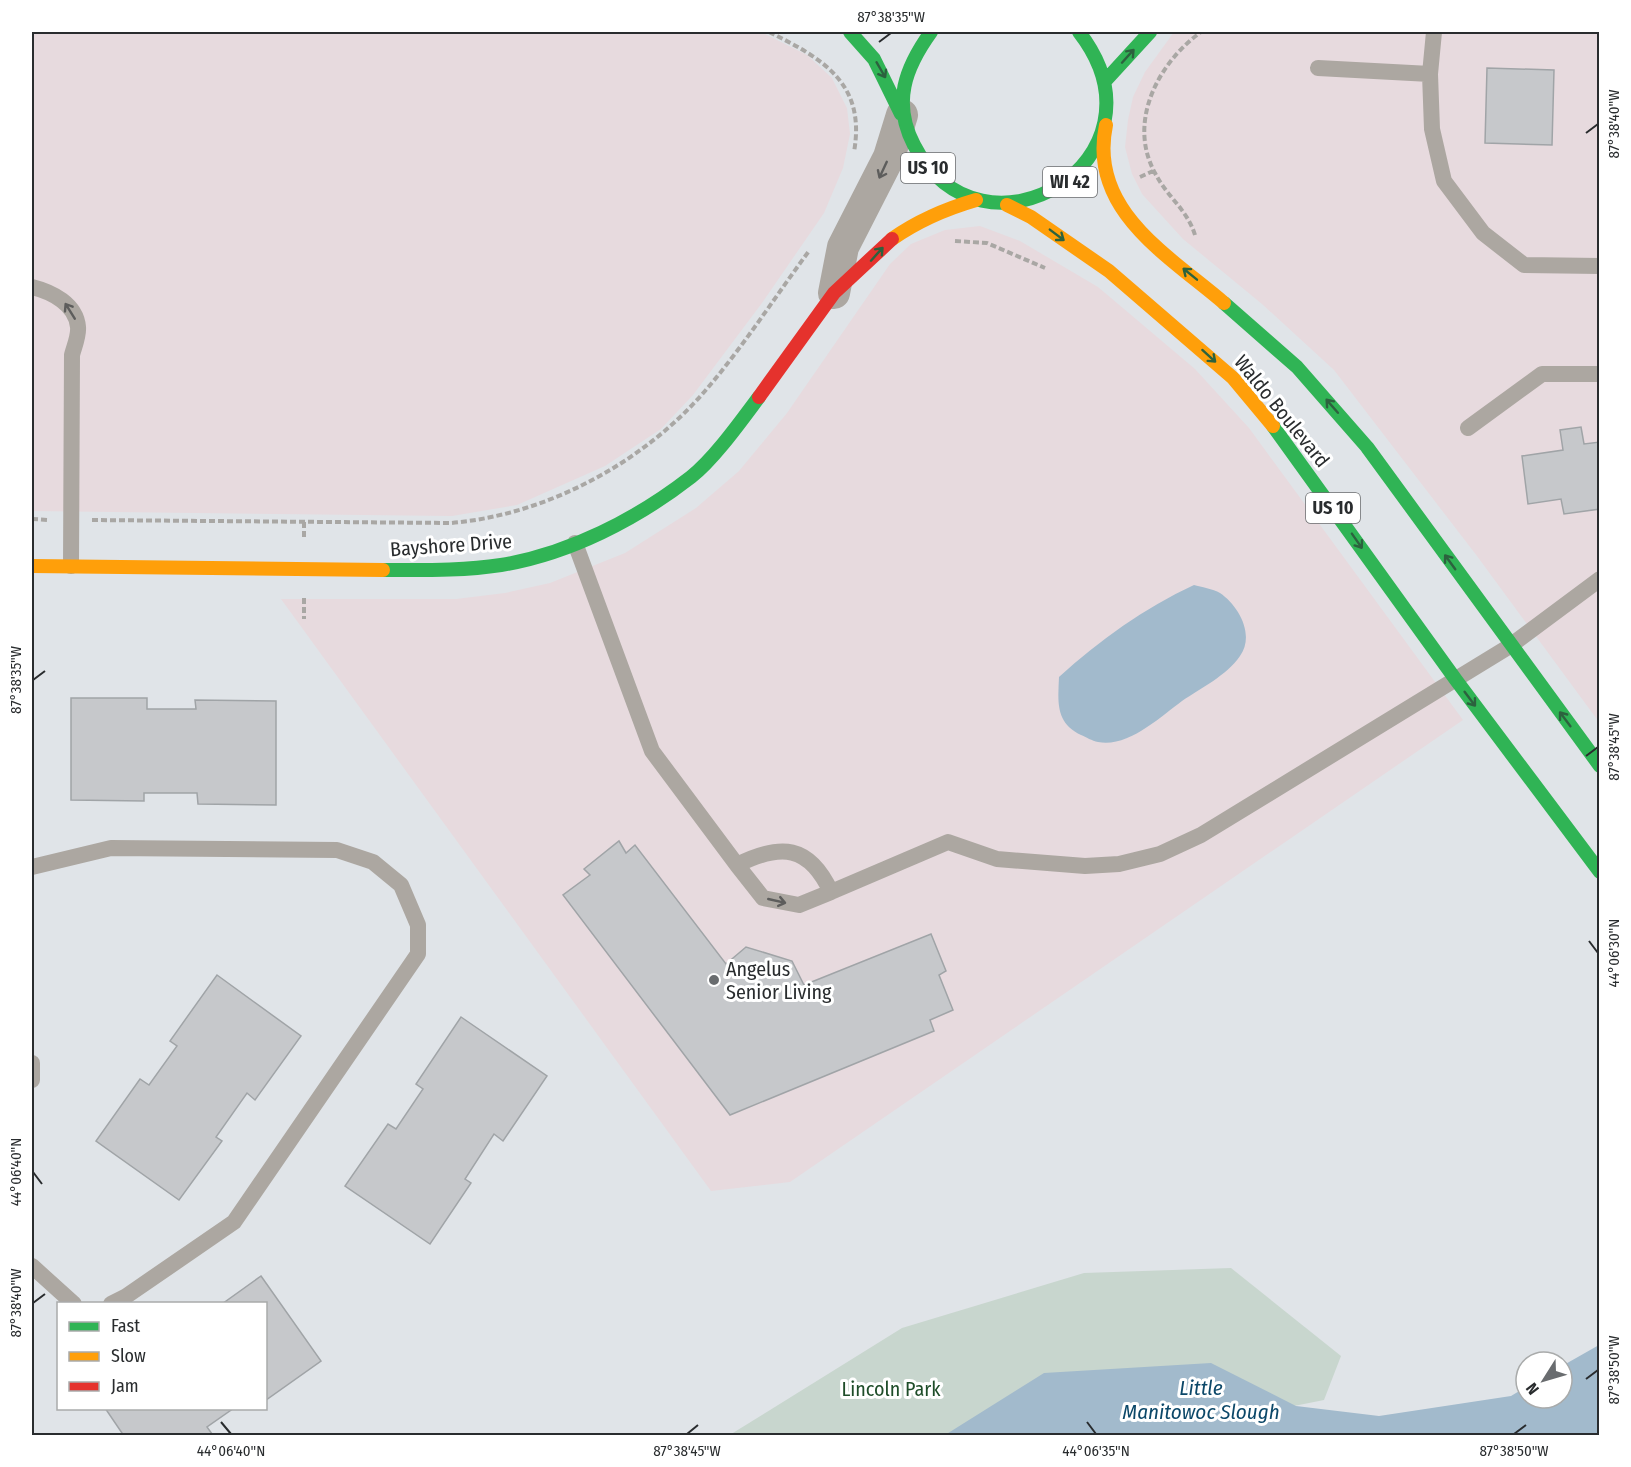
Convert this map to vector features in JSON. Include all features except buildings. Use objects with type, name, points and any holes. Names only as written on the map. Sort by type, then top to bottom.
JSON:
[{"type":"main road","points":[[850,32],[868,48],[887,81],[902,115]]},
{"type":"main road","name":"US 10","points":[[931,32],[913,56],[903,81],[902,115],[911,145],[926,166],[948,187],[976,200],[1007,205]]},
{"type":"main road","points":[[1079,32],[1093,49],[1106,80],[1108,102],[1106,125]]},
{"type":"main road","points":[[1106,80],[1150,32]]},
{"type":"main road","name":"WI 42","points":[[1007,205],[1040,198],[1070,182],[1093,156],[1106,125]]},
{"type":"main road","name":"Waldo Boulevard","points":[[1106,125],[1102,141],[1101,165],[1109,190],[1129,221],[1288,359],[1367,447],[1599,766]]},
{"type":"main road","name":"Bayshore Drive","points":[[32,566],[430,570],[500,565],[539,557],[615,526],[692,476],[742,420],[834,293],[867,265],[889,240],[910,225],[944,209],[976,200]]},
{"type":"main road","name":"Waldo Boulevard","points":[[1007,205],[1031,217],[1109,271],[1233,378],[1290,446],[1456,680],[1599,872]]},
{"type":"street","points":[[834,293],[843,247],[889,157],[902,115]]},
{"type":"lane","points":[[1434,32],[1430,74],[1432,129],[1444,181],[1483,233],[1524,265],[1599,266]]},
{"type":"lane","points":[[1318,68],[1430,74]]},
{"type":"lane","points":[[32,287],[44,290],[62,300],[73,311],[79,328],[72,355],[71,566]]},
{"type":"lane","points":[[1468,428],[1542,374],[1599,374]]},
{"type":"lane","points":[[575,543],[652,751],[764,898],[799,905],[948,842],[998,859],[1054,865],[1119,864],[1160,854],[1201,835],[1456,680],[1510,646],[1599,579]]},
{"type":"lane","points":[[32,867],[111,849],[337,850],[373,862],[401,885],[418,924],[418,954],[234,1222],[115,1302]]},
{"type":"lane","points":[[737,865],[759,854],[777,850],[793,852],[808,859],[821,872],[831,892]]},
{"type":"lane","points":[[32,1063],[32,1080]]},
{"type":"lane","points":[[32,1266],[72,1302]]},
{"type":"path","points":[[769,32],[802,48],[835,73],[847,88],[856,110],[857,136],[853,158]]},
{"type":"path","points":[[1189,218],[1167,193],[1153,171],[1149,157],[1145,118],[1150,95],[1173,57],[1201,32]]},
{"type":"path","points":[[949,241],[987,243],[1053,273]]},
{"type":"path","points":[[32,519],[451,523],[483,520],[548,502],[630,456],[680,417],[706,390],[816,243]]},
{"type":"shaded area","points":[[32,32],[761,32],[807,55],[832,78],[847,108],[850,134],[843,168],[824,213],[762,303],[693,395],[661,429],[605,466],[517,505],[452,516],[32,511]]},
{"type":"shaded area","points":[[1174,32],[1599,32],[1599,722],[1477,556],[1334,370],[1262,304],[1183,239],[1142,194],[1132,174],[1125,147],[1128,120],[1133,97],[1145,72]]},
{"type":"shaded area","points":[[980,226],[1020,241],[1098,287],[1195,369],[1249,428],[1463,720],[790,1182],[711,1191],[281,599],[456,599],[505,593],[550,583],[625,553],[696,508],[739,471],[787,413],[890,264],[911,244],[945,230]]},
{"type":"green space","name":"Lincoln Park","points":[[1231,1268],[1341,1356],[1324,1400],[1150,1435],[728,1436],[902,1328],[1084,1273]]},
{"type":"water","points":[[1194,585],[1220,593],[1233,605],[1243,622],[1246,639],[1244,648],[1228,670],[1154,723],[1121,740],[1109,743],[1098,742],[1066,724],[1060,710],[1059,677],[1123,626]]},
{"type":"water","name":"Little Manitowoc Slough","points":[[1599,1345],[1599,1435],[945,1435],[1044,1373],[1211,1363],[1296,1406],[1379,1416],[1514,1394],[1514,1410],[1574,1410],[1574,1359]]},
{"type":"traffic: fast","points":[[850,32],[874,59],[901,114]]},
{"type":"traffic: fast","points":[[931,32],[914,59],[904,86],[904,115],[907,130],[914,145],[944,183],[982,201],[1022,201],[1059,186],[1088,159],[1104,122],[1103,79],[1079,32]]},
{"type":"traffic: fast","points":[[1106,80],[1150,32]]},
{"type":"traffic: fast","points":[[1224,303],[1297,367],[1367,447],[1600,766]]},
{"type":"traffic: fast","points":[[383,570],[457,569],[501,565],[552,553],[601,533],[648,507],[691,477],[718,450],[759,397]]},
{"type":"traffic: fast","points":[[1273,426],[1456,680],[1600,872]]},
{"type":"traffic: slow","points":[[1106,125],[1104,155],[1109,182],[1121,206],[1137,228],[1157,248],[1224,303]]},
{"type":"traffic: slow","points":[[892,239],[932,216],[976,200]]},
{"type":"traffic: slow","points":[[1007,205],[1031,217],[1109,271],[1233,378],[1273,426]]},
{"type":"traffic: slow","points":[[32,566],[383,570]]},
{"type":"traffic: jam","points":[[759,397],[834,293],[892,239]]},
{"type":"place","name":"Angelus Senior Living","points":[[714,980]]}]
